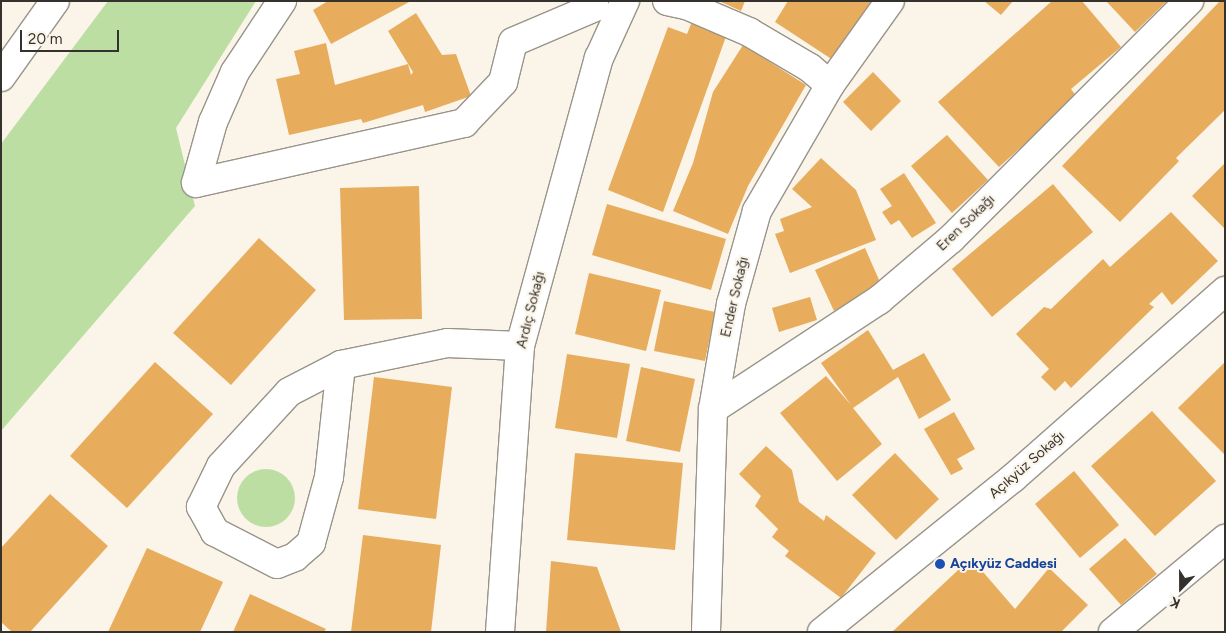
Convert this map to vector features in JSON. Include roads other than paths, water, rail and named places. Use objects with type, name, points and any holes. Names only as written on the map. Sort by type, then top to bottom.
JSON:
[{"type":"main road","points":[[282,1],[235,72],[213,122],[196,183],[252,168],[464,123],[503,82],[513,42],[593,4],[610,34]]},
{"type":"main road","name":"Ardıç Sokağı","points":[[500,632],[520,346],[600,58],[625,1]]},
{"type":"main road","points":[[667,1],[686,5],[748,32],[810,68],[830,85]]},
{"type":"main road","name":"Ender Sokağı","points":[[706,632],[713,408],[731,304],[758,211],[830,85],[890,1]]},
{"type":"main road","name":"Eren Sokağı","points":[[713,408],[886,294],[951,239],[1189,1]]},
{"type":"main road","points":[[1,77],[55,3]]},
{"type":"main road","name":"Açıkyüz Sokağı","points":[[822,632],[1013,478],[1225,291]]},
{"type":"main road","points":[[340,365],[329,477],[311,543],[295,558],[277,564],[215,532],[201,507],[221,466],[289,392],[340,365],[447,343],[520,346]]},
{"type":"main road","points":[[1113,632],[1225,539]]},
{"type":"place","name":"Açıkyüz Caddesi","points":[[940,564]]}]
